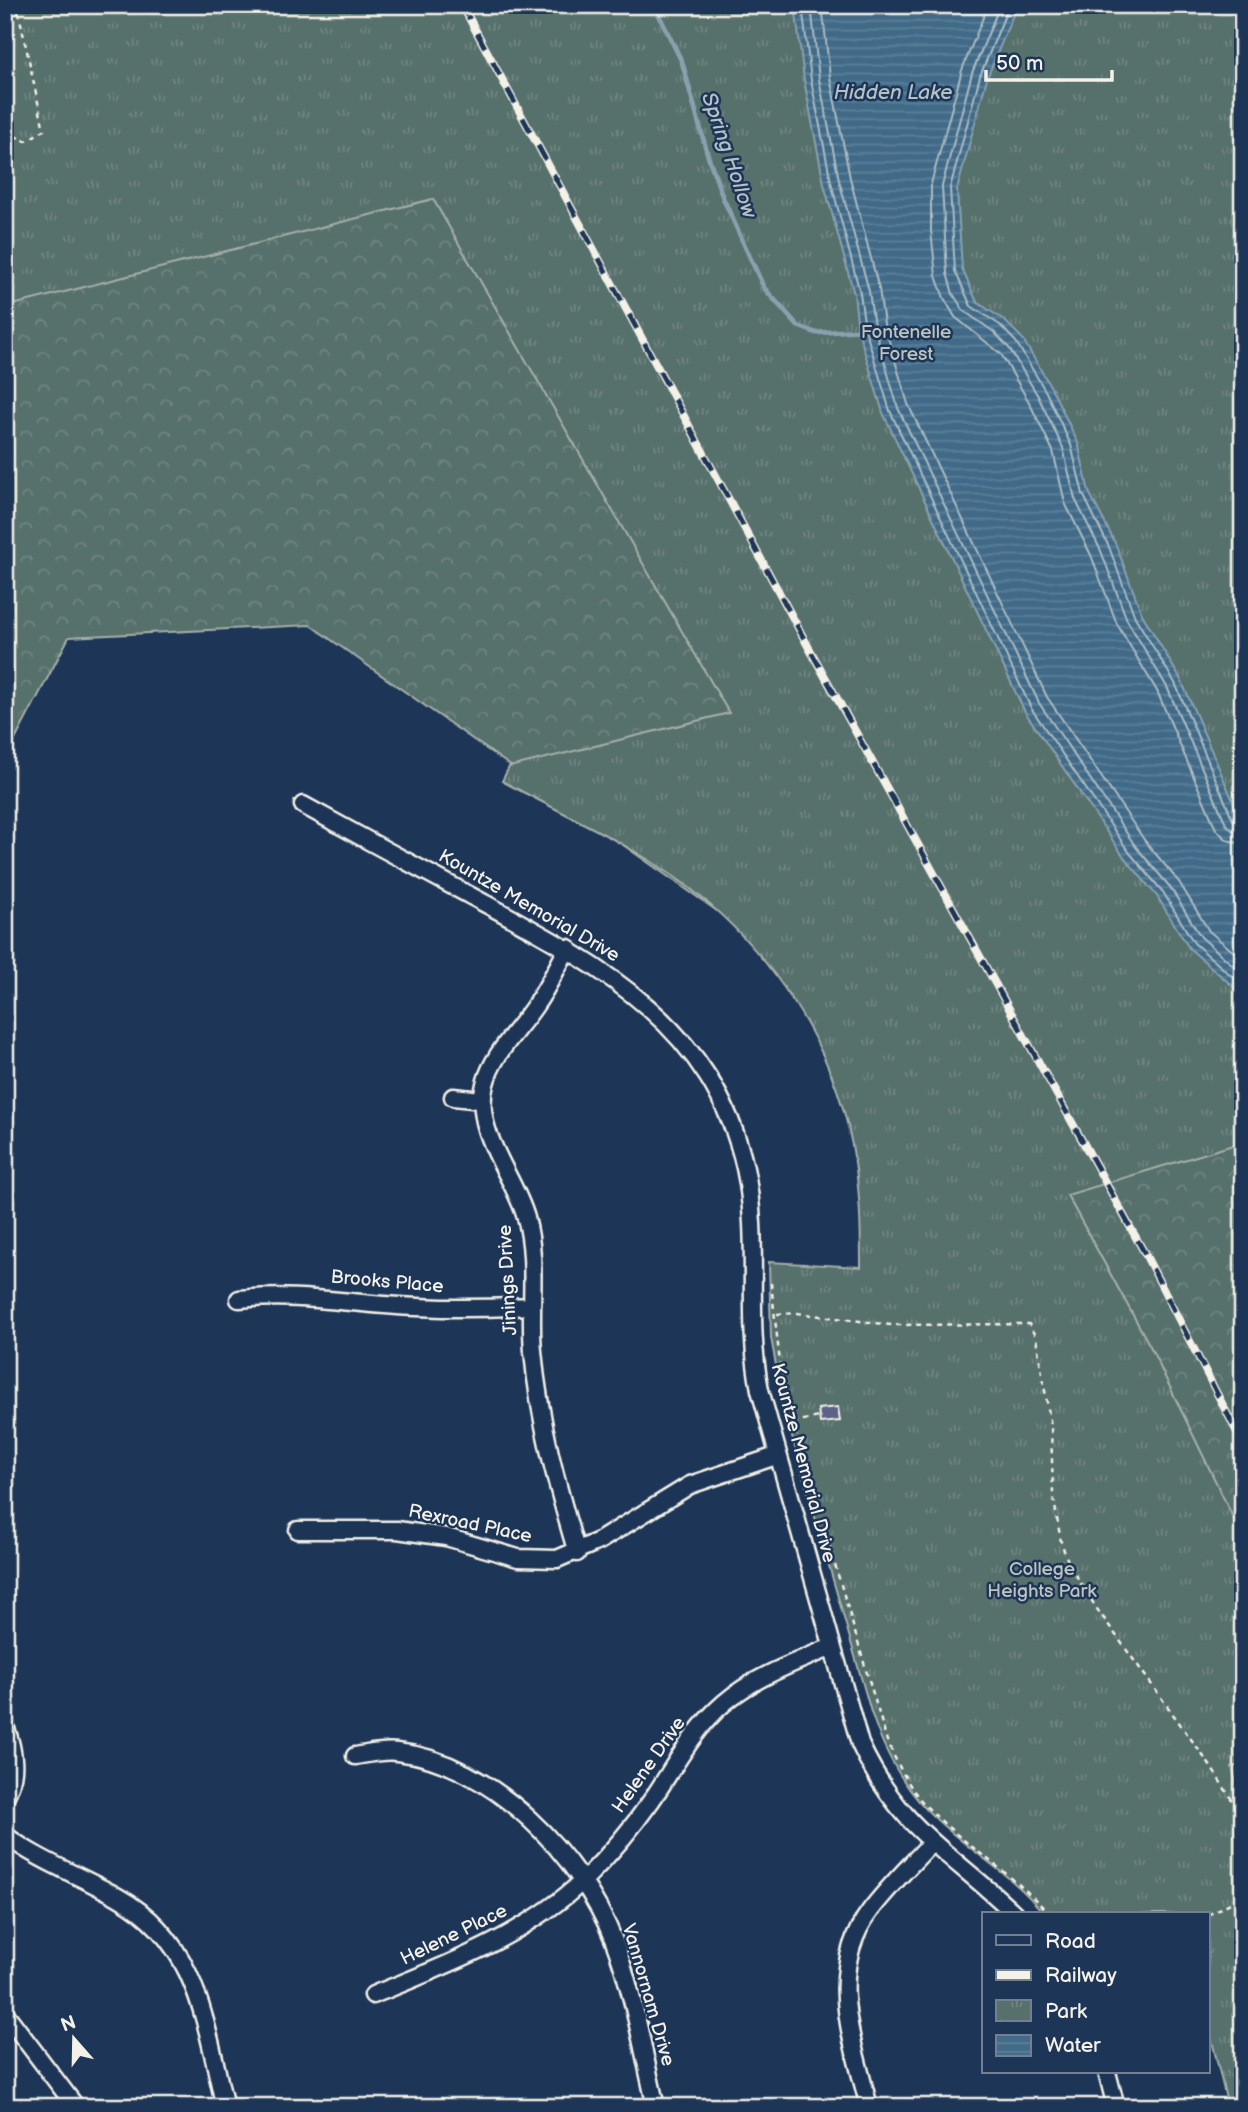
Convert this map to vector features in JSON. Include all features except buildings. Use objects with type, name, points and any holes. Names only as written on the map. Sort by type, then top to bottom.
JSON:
[{"type":"street","name":"Kountze Memorial Drive","points":[[303,805],[568,948],[618,981],[655,1011],[700,1064],[724,1107],[738,1144],[750,1200],[752,1348],[776,1456],[868,1761],[897,1808],[931,1843],[1013,1912]]},
{"type":"street","name":"Jinings Drive","points":[[568,948],[538,1002],[498,1053],[485,1084],[482,1100],[488,1134],[517,1192],[527,1221],[531,1260],[530,1306],[541,1413],[551,1465],[577,1553]]},
{"type":"street","points":[[453,1097],[482,1100]]},
{"type":"street","name":"Brooks Place","points":[[239,1298],[314,1297],[380,1305],[469,1309],[530,1306]]},
{"type":"street","name":"Rexroad Place","points":[[299,1530],[397,1530],[446,1537],[518,1558],[539,1560],[577,1553],[690,1485],[776,1456]]},
{"type":"street","name":"Helene Drive","points":[[583,1880],[634,1824],[687,1742],[726,1701],[774,1672],[832,1647]]},
{"type":"street","points":[[5,1726],[10,1741],[13,1775],[5,1797]]},
{"type":"street","name":"Vannornam Drive","points":[[355,1756],[380,1752],[409,1754],[477,1780],[534,1823],[583,1880],[614,1941],[656,2107]]},
{"type":"street","points":[[5,1835],[120,1898],[168,1936],[191,1975],[225,2107]]},
{"type":"street","points":[[869,2107],[847,2012],[844,1971],[856,1935],[869,1912],[931,1843]]},
{"type":"street","name":"Helene Place","points":[[373,1996],[500,1939],[583,1880]]},
{"type":"street","points":[[5,2012],[76,2107]]},
{"type":"street","points":[[1107,2074],[1115,2107]]},
{"type":"path","points":[[5,132],[26,141],[44,130],[17,5]]},
{"type":"path","points":[[1047,1912],[1014,1878],[926,1805],[894,1757],[877,1713],[793,1422],[780,1363],[777,1314],[797,1313],[891,1325],[1029,1324],[1036,1338],[1051,1426],[1055,1507],[1069,1564],[1097,1609],[1209,1764],[1243,1817]]},
{"type":"path","points":[[793,1422],[819,1417]]},
{"type":"path","points":[[1210,1913],[1243,1896]]},
{"type":"green space","points":[[5,5],[795,5],[1243,995],[1243,1753],[838,996],[310,625],[69,637],[5,759]]},
{"type":"green space","name":"Fontenelle Forest","points":[[5,5],[1243,5],[1243,1142],[1067,1195],[1150,1346],[1243,1538],[1243,1764],[1232,1767],[1243,1810],[1243,2107],[1228,2107],[1210,2032],[1210,1912],[1042,1912],[1017,1885],[927,1810],[893,1764],[881,1739],[784,1409],[771,1338],[769,1262],[861,1267],[860,1206],[855,1160],[843,1107],[829,1070],[813,1034],[770,968],[717,911],[687,886],[643,857],[502,781],[509,767],[729,713],[433,199],[5,307]]},
{"type":"water","name":"Hidden Lake","points":[[795,5],[1017,5],[987,78],[957,190],[962,269],[977,302],[1004,320],[1022,338],[1052,389],[1078,443],[1089,492],[1116,545],[1142,614],[1181,680],[1243,824],[1243,995],[1189,948],[1157,896],[1124,857],[1025,712],[883,413],[858,330],[854,294],[824,184],[804,80]]},
{"type":"waterway","name":"Spring Hollow","points":[[654,5],[682,62],[708,156],[723,198],[764,288],[798,326],[816,333],[858,330]]},
{"type":"railway","points":[[462,5],[808,646],[1144,1252],[1243,1444]]},
{"type":"park label","name":"College Heights Park","points":[[1042,1580]]}]
